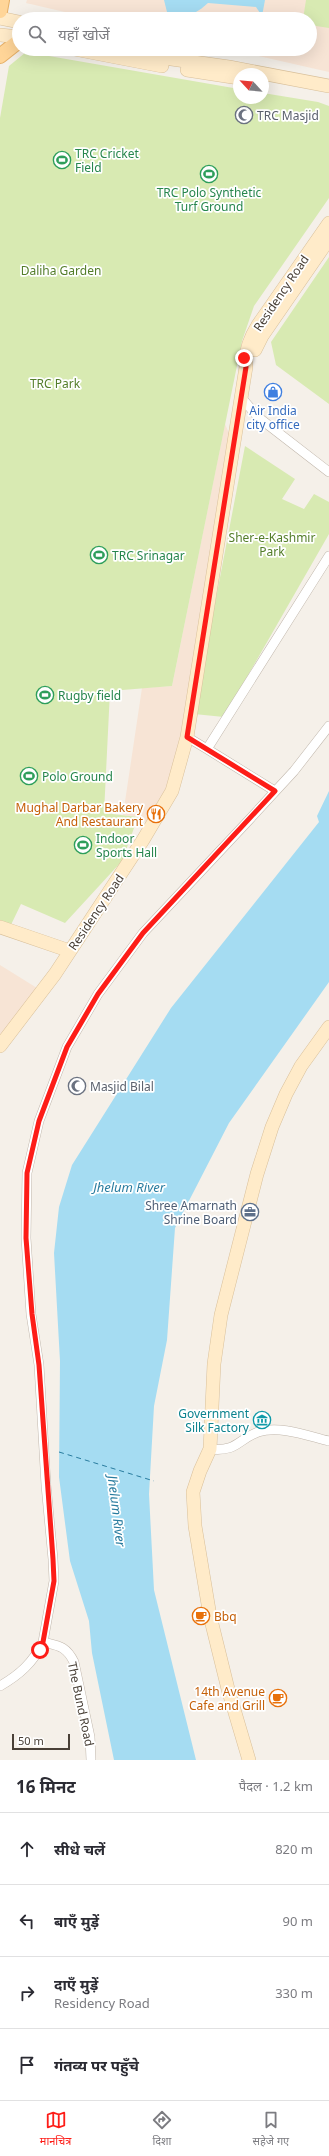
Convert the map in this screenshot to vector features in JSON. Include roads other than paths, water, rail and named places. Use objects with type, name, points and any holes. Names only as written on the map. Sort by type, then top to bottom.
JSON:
[{"type":"main road","points":[[0,11],[2,0]]},
{"type":"main road","points":[[0,18],[12,21]]},
{"type":"main road","points":[[0,35],[12,36]]},
{"type":"main road","points":[[0,56],[12,47]]},
{"type":"main road","points":[[106,56],[137,63],[233,77]]},
{"type":"main road","points":[[137,63],[145,56]]},
{"type":"main road","points":[[166,56],[329,86]]},
{"type":"main road","points":[[170,56],[329,79]]},
{"type":"main road","points":[[269,83],[329,95]]},
{"type":"main road","name":"Residency Road","points":[[0,1046],[70,951],[144,840],[172,791],[187,737],[240,396],[246,367],[244,358],[250,340],[258,324],[329,223]]},
{"type":"main road","points":[[246,367],[262,336],[329,239]]},
{"type":"main road","name":"Residency Road","points":[[246,367],[252,366],[329,252]]},
{"type":"main road","points":[[0,927],[70,951]]},
{"type":"main road","points":[[249,1760],[228,1689],[210,1616],[195,1526],[194,1492],[200,1471],[210,1449],[214,1364],[221,1315],[257,1174],[272,1127],[286,1094],[301,1066],[329,1027]]},
{"type":"street","points":[[240,396],[258,417],[329,472]]},
{"type":"street","points":[[208,749],[329,556]]},
{"type":"street","points":[[0,1686],[25,1670],[43,1642],[54,1581],[45,1471],[39,1365],[32,1314],[26,1238],[27,1173],[39,1121],[67,1047],[98,994],[143,933],[275,791],[329,726]]},
{"type":"street","points":[[187,737],[275,791]]},
{"type":"street","points":[[210,1449],[230,1448],[259,1432],[270,1430],[295,1432],[329,1441]]},
{"type":"street","name":"The Bund Road","points":[[43,1642],[60,1646],[69,1651],[74,1662],[90,1737],[91,1760]]},
{"type":"water","points":[[164,0],[265,0],[263,12],[259,12],[256,7],[208,3],[196,12],[167,12]]},
{"type":"water","name":"Jhelum River","points":[[329,791],[329,982],[229,1123],[175,1228],[167,1340],[154,1406],[149,1494],[154,1590],[196,1760],[114,1760],[92,1653],[89,1621],[70,1561],[59,1477],[60,1361],[54,1253],[59,1207],[72,1165],[171,1008],[319,822],[317,816]]},
{"type":"place","name":"TRC Masjid","points":[[244,115]]},
{"type":"place","name":"TRC Cricket Field","points":[[62,160]]},
{"type":"place","name":"TRC Polo Synthetic Turf Ground","points":[[209,174]]},
{"type":"place","name":"Air India city office","points":[[273,392]]},
{"type":"place","name":"TRC Srinagar","points":[[99,555]]},
{"type":"place","name":"Rugby field","points":[[45,695]]},
{"type":"place","name":"Polo Ground","points":[[29,776]]},
{"type":"place","name":"Mughal Darbar Bakery And Restaurant","points":[[156,814]]},
{"type":"place","name":"Indoor Sports Hall","points":[[83,845]]},
{"type":"place","name":"Masjid Bilal","points":[[77,1086]]},
{"type":"place","name":"Shree Amarnath Shrine Board","points":[[250,1212]]},
{"type":"place","name":"Government Silk Factory","points":[[262,1420]]},
{"type":"place","name":"Bbq","points":[[201,1616]]},
{"type":"place","name":"14th Avenue Cafe and Grill","points":[[278,1698]]},
{"type":"park label","name":"Daliha Garden","points":[[61,270]]},
{"type":"park label","name":"TRC Park","points":[[55,383]]},
{"type":"park label","name":"Sher-e-Kashmir Park","points":[[272,544]]}]
